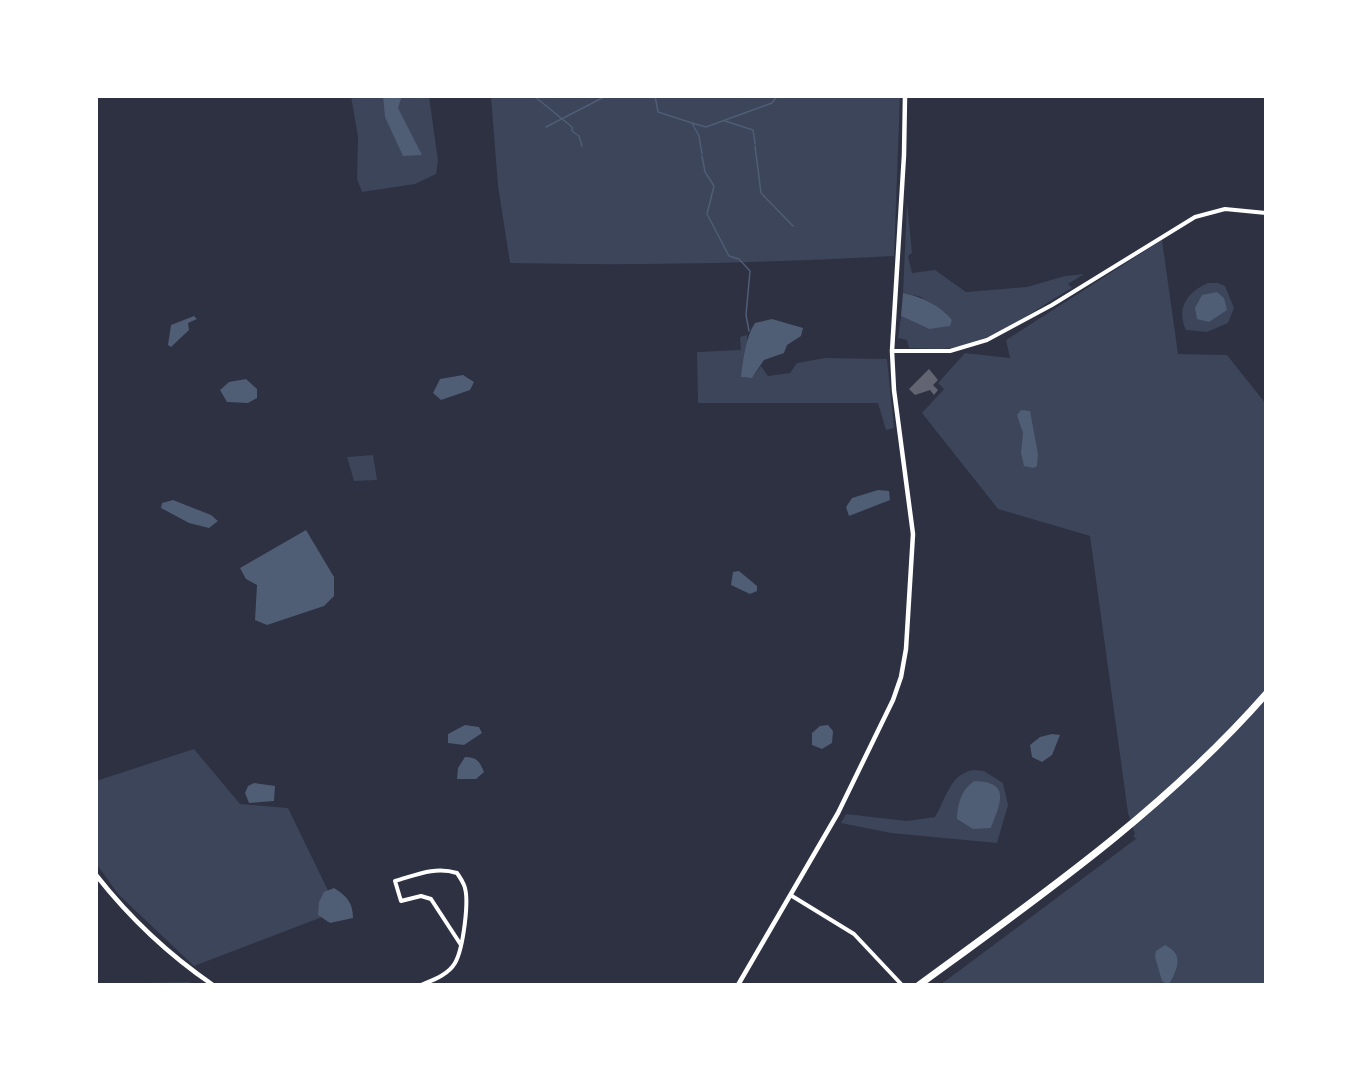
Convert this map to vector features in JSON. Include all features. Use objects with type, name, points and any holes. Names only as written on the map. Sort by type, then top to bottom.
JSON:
[{"type":"highway","points":[[919,985],[1108,845],[1207,756],[1266,694]]},
{"type":"street","points":[[738,985],[792,896],[843,803],[893,700],[901,677],[906,649],[913,534],[892,351],[904,155],[905,96]]},
{"type":"street","points":[[892,351],[950,351],[977,344],[1052,305],[1195,217],[1225,209],[1266,213]]},
{"type":"street","points":[[421,985],[442,976],[455,963],[460,945],[467,900],[465,885],[457,873],[436,869],[395,881],[401,901],[421,896],[431,899],[460,945]]},
{"type":"street","points":[[96,875],[139,924],[174,956],[213,985]]},
{"type":"street","points":[[792,896],[854,934],[902,985]]},
{"type":"shaded area","points":[[351,96],[429,96],[438,161],[436,174],[415,184],[362,192],[357,179],[358,137]]},
{"type":"shaded area","points":[[383,96],[402,96],[398,108],[422,155],[403,156],[385,117]]},
{"type":"shaded area","points":[[491,96],[900,96],[894,256],[702,263],[510,263],[498,186]]},
{"type":"shaded area","points":[[907,202],[912,253],[908,256],[912,273],[935,270],[966,292],[1027,287],[1065,276],[1084,274],[1068,284],[1072,288],[1014,324],[983,339],[951,348],[909,348],[907,340],[898,338],[901,316],[929,329],[946,313],[921,297],[903,293]]},
{"type":"shaded area","points":[[1162,240],[1178,354],[1227,355],[1266,404],[1266,985],[940,985],[1137,838],[1133,837],[1135,834],[1128,813],[1090,536],[998,509],[922,413],[944,389],[938,383],[965,353],[1010,358],[1006,340]]},
{"type":"shaded area","points":[[1208,283],[1225,286],[1234,308],[1228,323],[1207,332],[1186,330],[1182,315],[1185,302],[1194,291]]},
{"type":"shaded area","points":[[1217,292],[1224,298],[1227,310],[1209,322],[1197,319],[1195,308],[1202,295]]},
{"type":"shaded area","points":[[903,293],[924,299],[936,306],[952,320],[950,326],[929,329],[901,316]]},
{"type":"shaded area","points":[[194,316],[197,319],[188,323],[189,330],[171,347],[168,345],[171,325]]},
{"type":"shaded area","points":[[772,319],[803,328],[801,336],[787,345],[784,353],[764,360],[752,378],[741,377],[745,348],[752,328],[755,323]]},
{"type":"shaded area","points":[[747,335],[747,354],[742,377],[752,378],[761,366],[768,376],[790,373],[797,363],[825,358],[887,359],[894,428],[886,430],[878,403],[698,403],[697,352],[741,350],[740,337]]},
{"type":"shaded area","points":[[463,375],[474,382],[470,390],[441,400],[433,393],[440,379]]},
{"type":"shaded area","points":[[246,379],[257,389],[257,398],[248,403],[227,402],[220,390],[229,382]]},
{"type":"shaded area","points":[[1021,410],[1030,411],[1038,454],[1037,466],[1033,468],[1024,466],[1021,453],[1023,433],[1017,415]]},
{"type":"shaded area","points":[[373,455],[377,480],[354,481],[347,457]]},
{"type":"shaded area","points":[[878,490],[889,491],[890,500],[849,516],[846,507],[852,498]]},
{"type":"shaded area","points":[[173,500],[211,515],[218,521],[209,528],[189,523],[161,508],[162,503]]},
{"type":"shaded area","points":[[306,530],[334,577],[334,596],[324,606],[267,625],[255,620],[257,585],[246,579],[240,568]]},
{"type":"shaded area","points":[[739,571],[757,586],[757,591],[750,594],[731,585],[733,572]]},
{"type":"shaded area","points":[[465,725],[479,727],[482,733],[464,745],[448,743],[448,734]]},
{"type":"shaded area","points":[[828,725],[833,731],[832,743],[822,749],[812,745],[812,733],[820,726]]},
{"type":"shaded area","points":[[1060,735],[1052,755],[1042,762],[1032,757],[1030,745],[1040,737]]},
{"type":"shaded area","points":[[194,749],[240,804],[288,808],[338,911],[194,966],[118,894],[96,863],[96,781]]},
{"type":"shaded area","points":[[465,757],[475,759],[481,765],[484,772],[476,779],[457,779],[458,768]]},
{"type":"shaded area","points":[[984,771],[1003,783],[1008,805],[997,843],[891,833],[841,823],[846,814],[907,821],[935,817],[954,781],[966,772]]},
{"type":"shaded area","points":[[974,781],[986,782],[998,789],[1000,802],[991,828],[973,829],[957,819],[961,797]]},
{"type":"shaded area","points":[[254,783],[275,786],[274,801],[249,803],[245,793],[248,786]]},
{"type":"shaded area","points":[[334,888],[348,900],[353,918],[330,923],[318,915],[319,902],[324,892]]},
{"type":"shaded area","points":[[1165,945],[1175,953],[1177,958],[1177,968],[1169,985],[1162,981],[1155,957],[1156,951]]},
{"type":"shaded area","points":[[189,982],[193,985],[96,985],[96,984]]},
{"type":"building","points":[[929,369],[938,380],[933,385],[938,390],[934,395],[930,390],[915,395],[909,389]]},
{"type":"waterway","points":[[534,96],[572,127],[572,131],[579,136],[582,146]]},
{"type":"waterway","points":[[546,127],[606,96]]},
{"type":"waterway","points":[[655,96],[658,112],[692,123],[699,136],[702,154]]},
{"type":"waterway","points":[[692,123],[706,127],[772,103],[777,96]]},
{"type":"waterway","points":[[725,121],[753,130],[755,144]]},
{"type":"waterway","points":[[755,146],[761,193],[793,226]]},
{"type":"waterway","points":[[702,156],[705,172],[714,186],[707,214],[729,256],[739,259],[750,271],[746,315],[749,331]]}]
